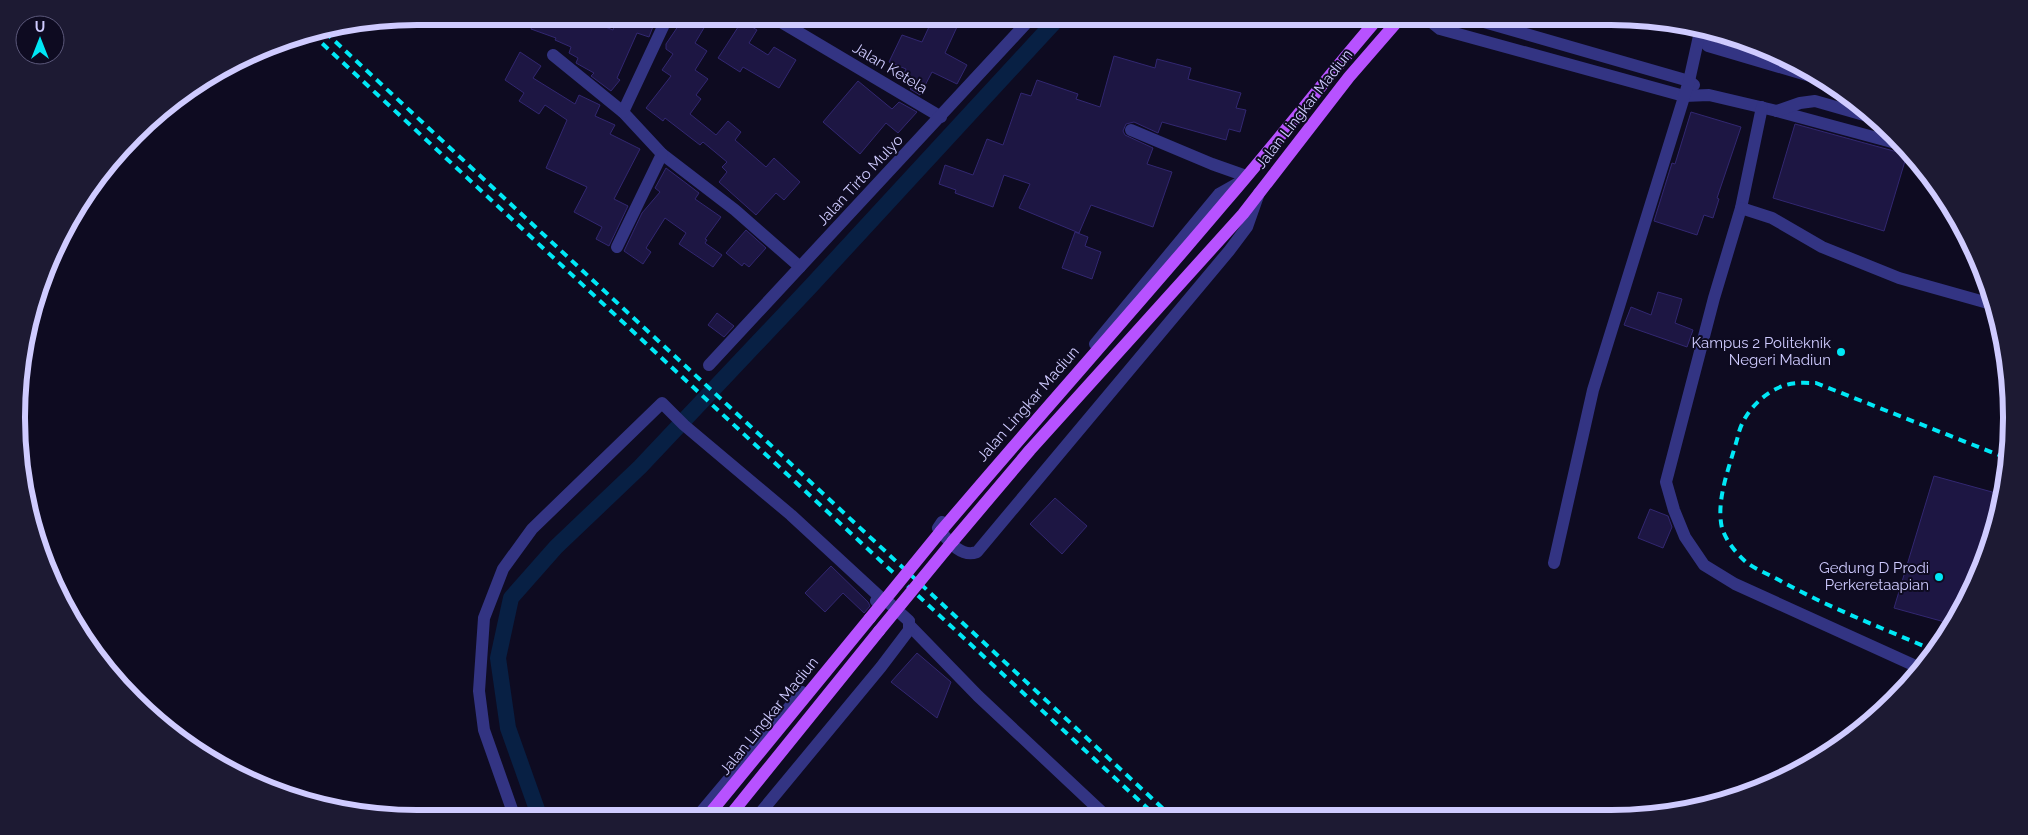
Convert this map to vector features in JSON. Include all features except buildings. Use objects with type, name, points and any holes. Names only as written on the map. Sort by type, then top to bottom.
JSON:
[{"type":"main road","name":"Jalan Lingkar Madiun","points":[[713,810],[941,531],[1056,395],[1226,201],[1372,25]]},
{"type":"main road","name":"Jalan Lingkar Madiun","points":[[734,810],[914,587],[1030,450],[1243,214],[1349,77],[1394,25]]},
{"type":"street","points":[[623,112],[664,25]]},
{"type":"street","name":"Jalan Ketela","points":[[786,25],[941,117]]},
{"type":"street","name":"Jalan Tirto Mulyo","points":[[710,365],[1025,25]]},
{"type":"street","points":[[1436,25],[1440,28],[1684,96],[1709,95],[1762,107],[1890,142]]},
{"type":"street","points":[[1494,25],[1689,81],[1709,95]]},
{"type":"street","points":[[1554,563],[1593,390],[1689,81],[1700,36]]},
{"type":"street","points":[[1701,36],[1708,46],[1796,72]]},
{"type":"street","points":[[1548,58],[1554,42]]},
{"type":"street","points":[[552,55],[623,112],[662,154],[735,210],[800,267]]},
{"type":"street","points":[[1777,111],[1800,103],[1816,101],[1857,112]]},
{"type":"street","points":[[1762,107],[1741,208],[1714,298],[1666,482],[1674,510],[1686,537],[1704,565],[1734,584],[1914,665]]},
{"type":"street","points":[[1131,130],[1244,179]]},
{"type":"street","points":[[617,247],[662,154]]},
{"type":"street","points":[[1244,179],[1219,194],[1098,340],[947,515],[938,528],[962,552],[970,554],[977,552],[994,534],[1183,308],[1247,227],[1259,193]]},
{"type":"street","points":[[1741,208],[1772,218],[1822,247],[1899,278],[1986,302]]},
{"type":"street","points":[[513,810],[484,730],[479,691],[484,618],[503,569],[532,529],[662,403],[684,425],[791,515],[881,598],[909,621],[910,626],[978,696],[1100,810]]},
{"type":"street","points":[[703,810],[878,599],[881,598]]},
{"type":"street","points":[[763,810],[881,667],[910,626]]},
{"type":"waterway","points":[[537,810],[508,728],[498,658],[511,598],[556,547],[640,467],[810,287],[1052,25]]},
{"type":"railway","points":[[329,35],[1164,810]]},
{"type":"railway","points":[[316,38],[1149,810]]},
{"type":"railway","points":[[1928,648],[1798,590],[1750,565],[1735,551],[1726,538],[1720,516],[1722,492],[1742,424],[1751,409],[1763,397],[1778,388],[1790,384],[1816,383],[2001,456]]},
{"type":"place","name":"Kampus 2 Politeknik Negeri Madiun","points":[[1841,352]]},
{"type":"place","name":"Gedung D Prodi Perkeretaapian","points":[[1939,577]]}]
